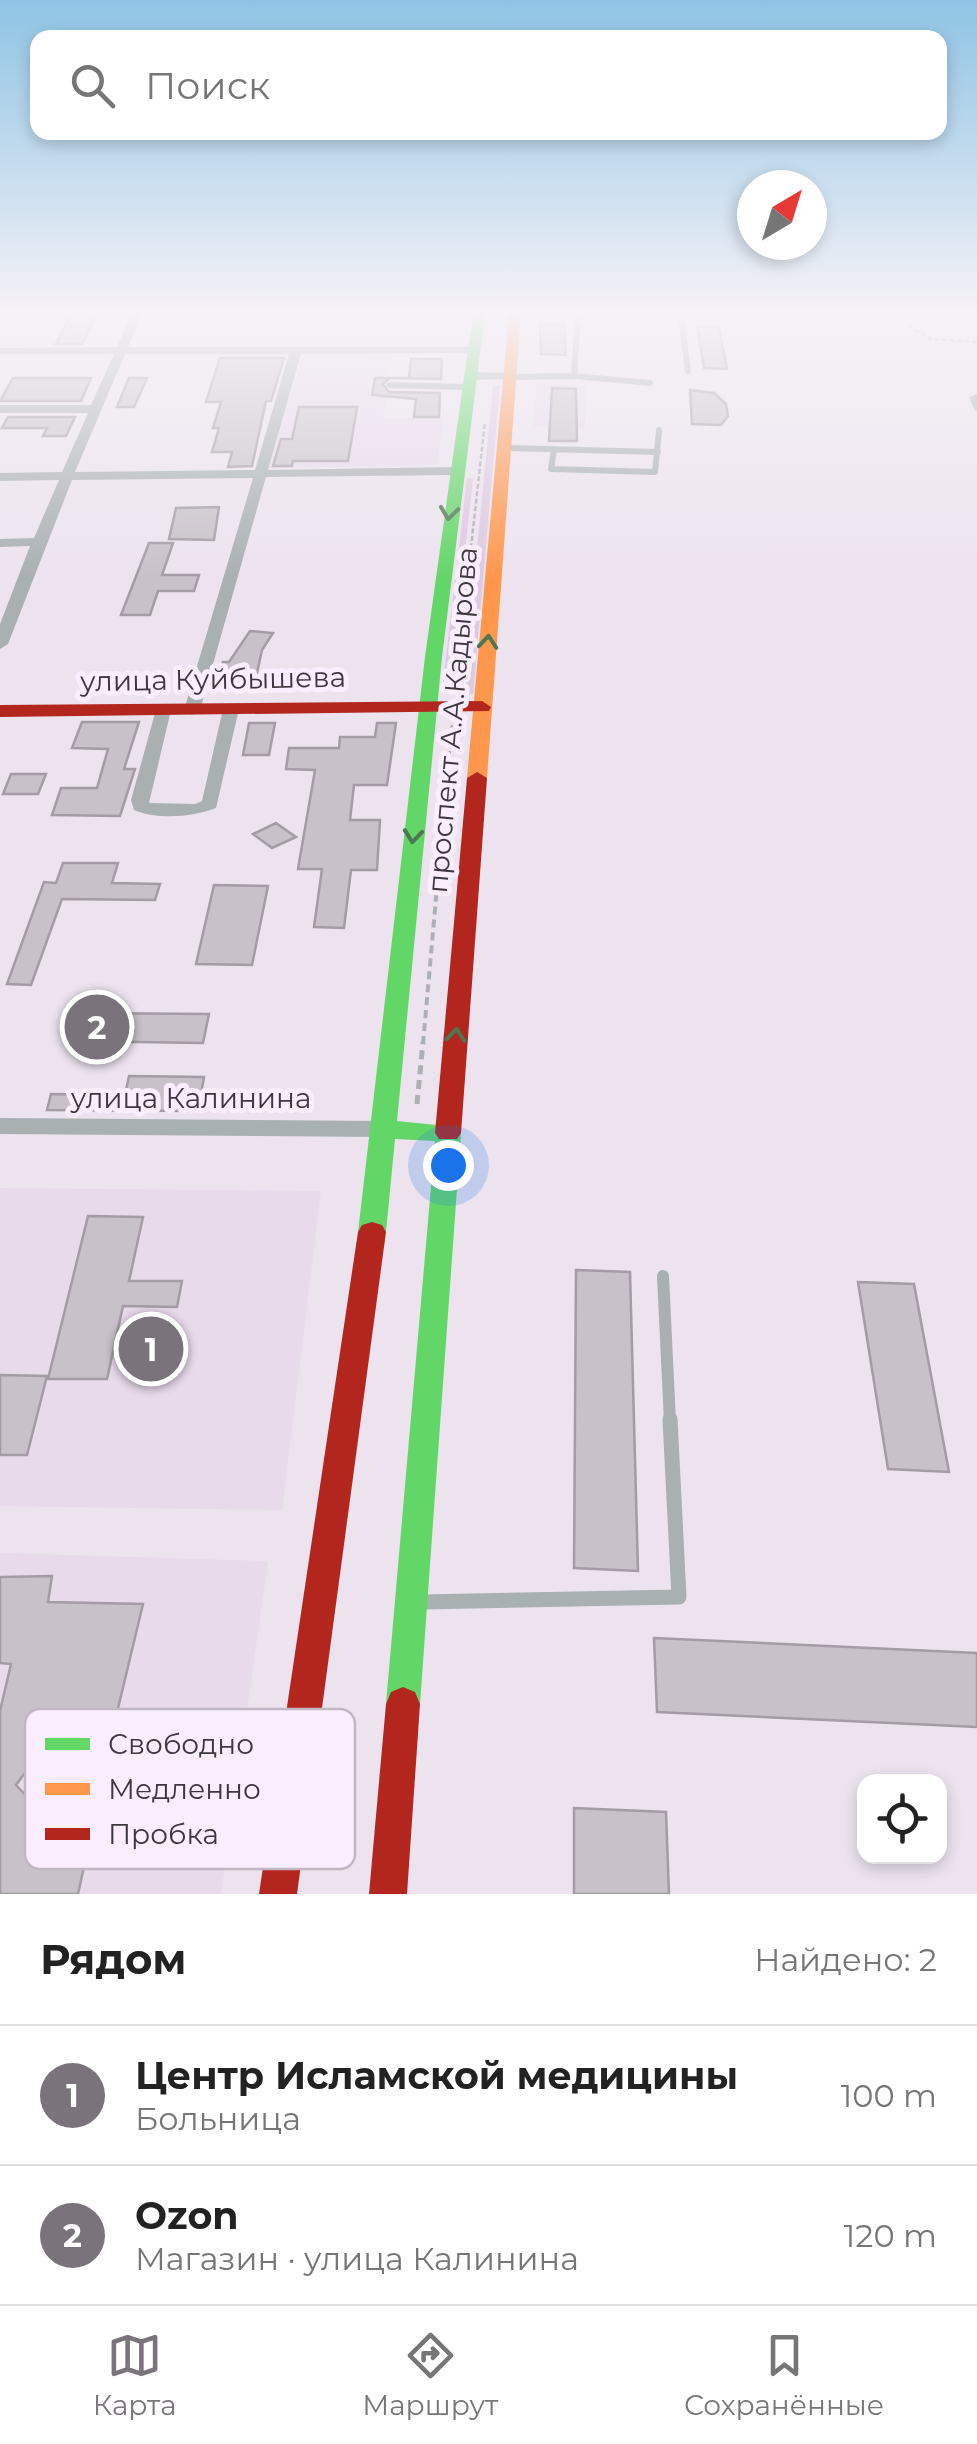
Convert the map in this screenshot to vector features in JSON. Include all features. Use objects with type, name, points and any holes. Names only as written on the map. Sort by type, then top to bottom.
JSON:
[{"type":"street","points":[[0,644],[6,614],[100,401]]},
{"type":"street","points":[[192,710],[281,401]]},
{"type":"street","name":"проспект А.А.Кадырова","points":[[303,1709],[372,1230],[426,707],[465,401]]},
{"type":"street","name":"проспект А.А.Кадырова","points":[[388,1894],[509,401]]},
{"type":"street","points":[[0,409],[97,409]]},
{"type":"street","points":[[0,477],[454,471]]},
{"type":"street","points":[[0,542],[38,542]]},
{"type":"street","name":"улица Куйбышева","points":[[0,711],[482,707]]},
{"type":"street","points":[[163,710],[140,800],[140,806],[147,809],[197,809],[210,804],[231,709]]},
{"type":"street","name":"улица Калинина","points":[[0,1126],[382,1129]]},
{"type":"street","points":[[382,1129],[448,1133]]},
{"type":"street","name":"проспект А.А.Кадырова","points":[[278,1894],[281,1869]]},
{"type":"lane","points":[[554,449],[551,469],[655,472],[660,430]]},
{"type":"lane","points":[[504,448],[658,452]]},
{"type":"lane","points":[[411,1602],[679,1597],[664,1276]]},
{"type":"shaded area","points":[[289,401],[385,401],[383,418],[444,418],[437,465],[269,468]]},
{"type":"shaded area","points":[[491,401],[499,401],[473,694],[463,693]]},
{"type":"shaded area","points":[[535,401],[585,401],[585,428],[534,427]]},
{"type":"shaded area","points":[[467,478],[473,478],[450,692],[442,692]]},
{"type":"shaded area","points":[[0,1188],[321,1191],[282,1510],[0,1506]]},
{"type":"shaded area","points":[[0,1553],[268,1561],[247,1709],[25,1709],[25,1869],[225,1869],[221,1894],[0,1894]]},
{"type":"building","points":[[119,401],[137,401],[134,407],[117,407]]},
{"type":"building","points":[[266,401],[252,466],[228,467],[232,452],[212,452],[219,428],[213,428],[221,402],[206,402]]},
{"type":"building","points":[[416,401],[440,401],[439,417],[414,417]]},
{"type":"building","points":[[551,401],[576,401],[577,441],[549,441]]},
{"type":"building","points":[[691,401],[726,404],[728,416],[721,425],[692,424]]},
{"type":"building","points":[[299,407],[357,407],[348,461],[293,461],[292,466],[273,466],[281,439],[292,439]]},
{"type":"building","points":[[8,417],[75,417],[66,436],[43,436],[47,428],[2,428]]},
{"type":"building","points":[[219,507],[214,540],[169,539],[176,508]]},
{"type":"building","points":[[149,543],[173,543],[162,575],[199,575],[194,591],[158,591],[150,615],[121,615]]},
{"type":"building","points":[[250,631],[273,633],[262,650],[255,682],[218,682],[223,662],[229,662]]},
{"type":"building","points":[[82,722],[139,722],[124,769],[135,769],[120,816],[52,815],[61,788],[97,788],[108,749],[72,748]]},
{"type":"building","points":[[249,723],[275,723],[269,755],[243,755]]},
{"type":"building","points":[[377,723],[396,723],[387,785],[354,785],[350,820],[380,820],[377,870],[351,870],[344,928],[314,927],[322,869],[298,869],[315,770],[286,769],[289,748],[339,748],[340,737],[375,737]]},
{"type":"building","points":[[11,774],[46,774],[38,794],[3,794]]},
{"type":"building","points":[[276,823],[296,837],[272,848],[253,834]]},
{"type":"building","points":[[63,863],[118,863],[112,883],[160,884],[155,900],[62,899],[31,985],[7,984],[44,882],[56,883]]},
{"type":"building","points":[[214,885],[268,886],[252,965],[196,964]]},
{"type":"building","points":[[77,1013],[209,1014],[203,1043],[69,1041]]},
{"type":"building","points":[[129,1076],[204,1077],[198,1111],[47,1110],[51,1094],[125,1095]]},
{"type":"building","points":[[88,1216],[143,1217],[129,1281],[182,1281],[177,1307],[123,1306],[107,1379],[48,1379]]},
{"type":"building","points":[[576,1270],[630,1272],[638,1571],[574,1568]]},
{"type":"building","points":[[858,1282],[914,1284],[949,1472],[888,1469]]},
{"type":"building","points":[[0,1375],[47,1376],[27,1455],[0,1455]]},
{"type":"building","points":[[52,1576],[48,1602],[143,1604],[118,1709],[25,1709],[25,1773],[16,1785],[25,1795],[25,1869],[83,1869],[78,1894],[0,1894],[0,1711],[11,1664],[0,1663],[0,1577]]},
{"type":"building","points":[[654,1638],[977,1653],[977,1727],[657,1712]]},
{"type":"building","points":[[574,1808],[666,1812],[669,1894],[574,1894]]},
{"type":"traffic: fast","points":[[372,1232],[434,657],[466,401]]},
{"type":"traffic: fast","points":[[382,1129],[448,1133],[403,1704]]},
{"type":"traffic: slow","points":[[477,778],[508,401]]},
{"type":"traffic: jam","points":[[0,711],[482,707]]},
{"type":"traffic: jam","points":[[448,1133],[477,778]]},
{"type":"traffic: jam","points":[[304,1709],[372,1232]]},
{"type":"traffic: jam","points":[[388,1894],[403,1704]]},
{"type":"traffic: jam","points":[[278,1894],[282,1869]]},
{"type":"place","name":"Ozon","points":[[97,1027]]},
{"type":"place","name":"Центр Исламской медицины","points":[[151,1349]]}]
